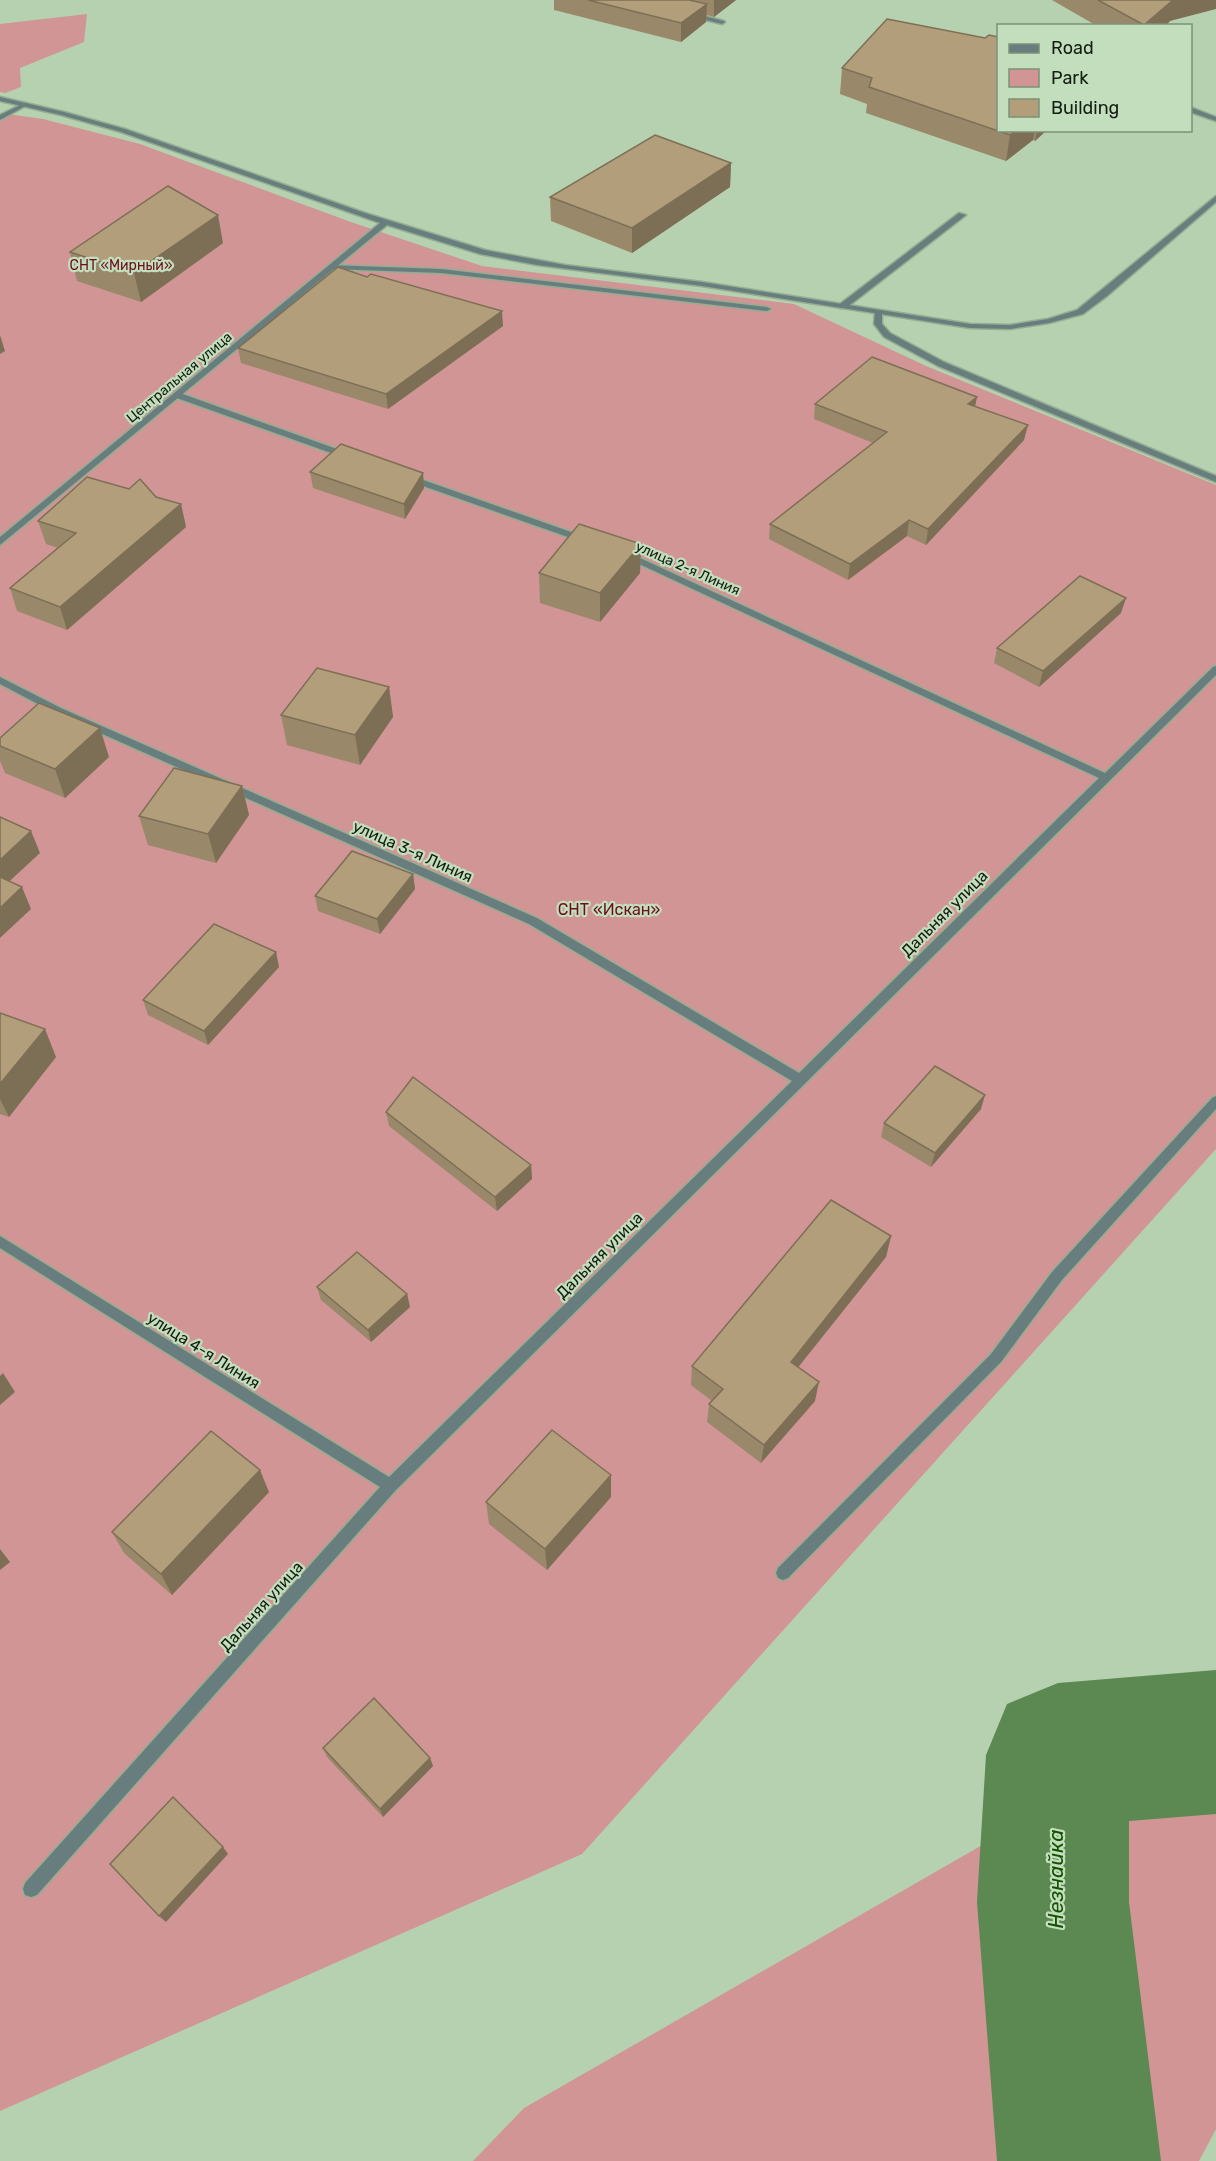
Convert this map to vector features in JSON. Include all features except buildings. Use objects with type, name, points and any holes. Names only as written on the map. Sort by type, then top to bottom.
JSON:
[{"type":"street","points":[[680,12],[722,22]]},
{"type":"street","points":[[0,99],[136,133],[386,222],[518,260],[970,326],[1010,327],[1049,321],[1080,312],[1216,198]]},
{"type":"street","points":[[0,118],[26,104]]},
{"type":"street","points":[[1192,109],[1216,119]]},
{"type":"street","points":[[843,306],[962,215]]},
{"type":"street","name":"Центральная улица","points":[[0,542],[386,222]]},
{"type":"street","points":[[332,267],[441,271],[767,309]]},
{"type":"street","points":[[878,312],[878,324],[887,335],[941,364],[1216,479]]},
{"type":"street","points":[[177,395],[356,459]]},
{"type":"street","points":[[401,475],[591,542]]},
{"type":"street","name":"улица 2-я Линия","points":[[620,553],[1105,777]]},
{"type":"street","name":"Дальняя улица","points":[[32,1889],[390,1486],[1216,669]]},
{"type":"street","name":"улица 3-я Линия","points":[[0,680],[57,710],[533,921],[799,1079]]},
{"type":"street","points":[[783,1573],[996,1358],[1057,1276],[1216,1101]]},
{"type":"street","name":"улица 4-я Линия","points":[[0,1241],[390,1486]]},
{"type":"green space","points":[[87,14],[84,42],[20,68],[21,87],[5,93],[0,92],[0,24]]},
{"type":"green space","name":"СНТ «Искан»","points":[[0,113],[43,119],[140,144],[348,221],[482,266],[794,304],[926,366],[1216,485],[1216,1149],[582,1854],[0,2111]]},
{"type":"green space","points":[[1216,1711],[1216,2129],[1199,2161],[473,2161],[524,2108]]},
{"type":"waterway","name":"Незнайка","points":[[1079,2161],[1053,1902],[1058,1755],[1216,1742]]},
{"type":"park label","name":"СНТ «Мирный»","points":[[121,265]]}]
